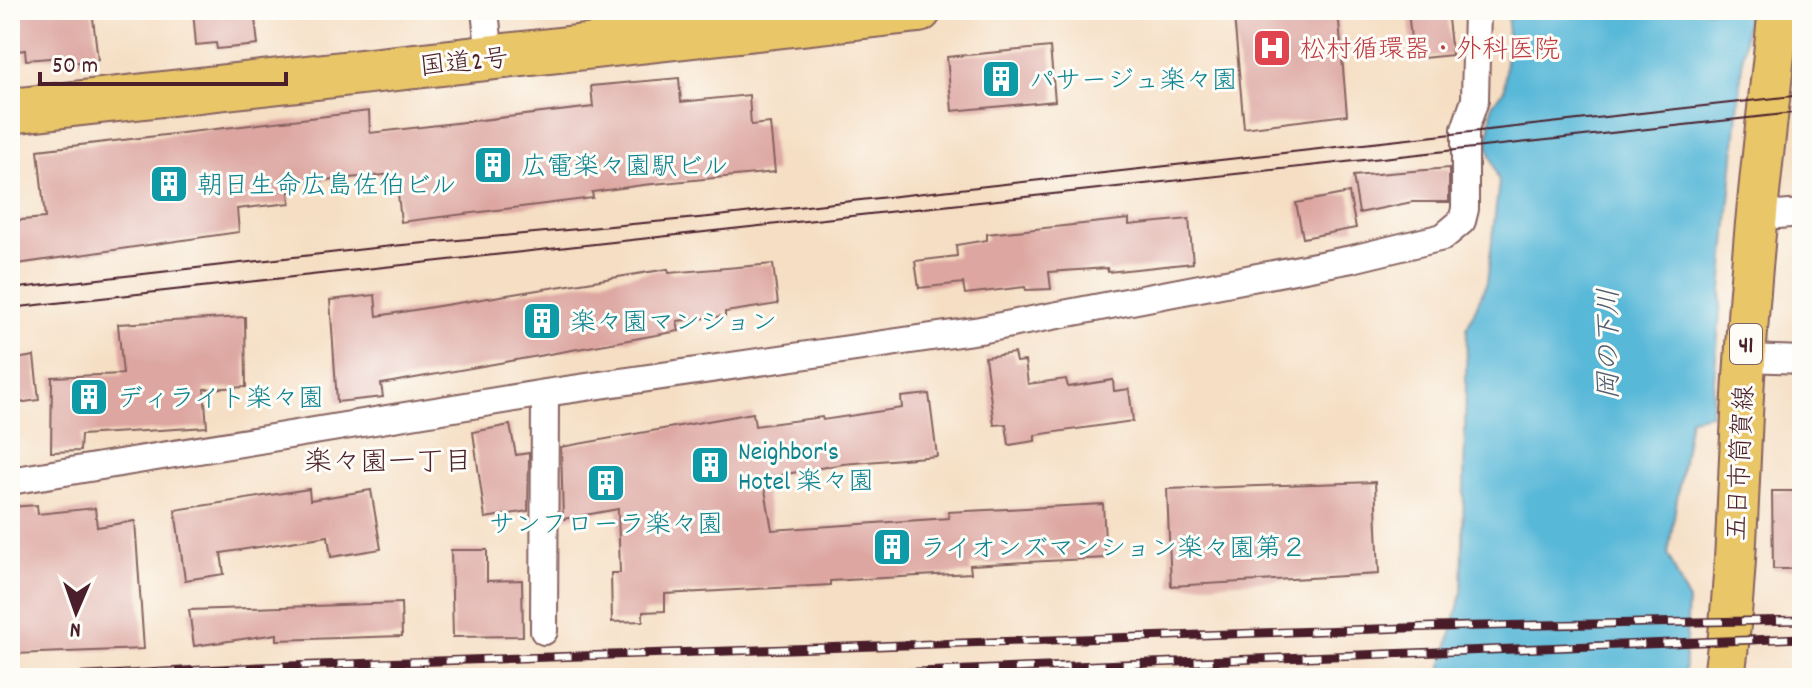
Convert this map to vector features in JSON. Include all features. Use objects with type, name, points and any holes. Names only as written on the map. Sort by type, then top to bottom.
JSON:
[{"type":"highway","name":"国道2号","points":[[10,111],[919,10]]},
{"type":"main road","name":"五日市筒賀線","points":[[1724,678],[1733,623],[1745,358],[1757,207],[1779,10]]},
{"type":"street","points":[[485,10],[490,58]]},
{"type":"street","points":[[10,481],[545,393],[966,332],[1352,259],[1443,237],[1462,221],[1465,209],[1465,131],[1475,100],[1477,10]]},
{"type":"street","points":[[1757,207],[1778,215],[1802,213]]},
{"type":"street","points":[[1745,358],[1802,360]]},
{"type":"street","points":[[544,631],[545,393]]},
{"type":"water","name":"岡の下川","points":[[1509,10],[1747,10],[1711,414],[1690,418],[1668,554],[1688,601],[1684,678],[1439,678],[1462,592],[1467,328],[1487,282],[1499,182],[1488,147],[1492,105],[1504,90]]},
{"type":"building","points":[[10,10],[92,10],[98,60],[62,64],[61,57],[26,60],[25,50],[10,52]]},
{"type":"building","points":[[193,10],[254,10],[258,45],[217,49],[216,43],[196,45]]},
{"type":"building","points":[[1338,10],[1347,115],[1244,128],[1234,16]]},
{"type":"building","points":[[1408,10],[1447,10],[1452,55],[1413,59]]},
{"type":"building","name":"パサージュ楽々園","points":[[1050,47],[1055,101],[952,111],[947,57]]},
{"type":"building","points":[[679,78],[681,102],[749,95],[751,125],[770,123],[775,172],[643,185],[592,192],[593,198],[401,222],[396,174],[288,183],[290,203],[237,209],[239,232],[10,265],[10,221],[45,218],[38,150],[369,111],[370,133],[593,107],[591,86]]},
{"type":"building","points":[[1449,168],[1449,202],[1412,202],[1359,213],[1353,176]]},
{"type":"building","points":[[1349,193],[1356,228],[1303,238],[1296,203]]},
{"type":"building","points":[[1129,219],[1129,225],[1189,219],[1193,263],[1108,272],[1107,268],[1049,272],[1051,289],[1026,290],[1025,287],[965,294],[963,283],[919,288],[915,261],[957,256],[956,245],[987,240],[987,234]]},
{"type":"building","name":"楽々園マンション","points":[[773,264],[778,304],[725,312],[725,316],[677,321],[679,331],[381,384],[383,397],[337,402],[330,300],[375,295],[377,316],[668,269],[669,273]]},
{"type":"building","points":[[245,317],[246,387],[204,389],[207,427],[81,435],[80,451],[51,452],[52,377],[123,374],[118,324]]},
{"type":"building","points":[[1014,353],[1016,362],[1025,361],[1028,384],[1066,379],[1068,387],[1113,380],[1114,391],[1129,389],[1133,421],[1035,435],[1035,441],[1009,445],[1006,424],[994,425],[985,357]]},
{"type":"building","points":[[34,356],[39,400],[10,404],[10,360]]},
{"type":"building","points":[[929,394],[937,456],[843,464],[763,478],[772,530],[949,518],[948,512],[1103,504],[1106,558],[970,565],[971,573],[830,581],[830,585],[665,594],[665,611],[643,612],[643,621],[612,622],[611,573],[620,573],[618,509],[563,519],[561,447],[753,413],[755,426],[822,417],[823,420],[902,408],[901,397]]},
{"type":"building","points":[[510,425],[516,455],[529,453],[528,511],[485,518],[473,432]]},
{"type":"building","points":[[1375,482],[1379,574],[1171,586],[1167,489]]},
{"type":"building","points":[[309,489],[310,500],[371,490],[381,549],[331,557],[328,536],[221,553],[224,574],[185,580],[175,510]]},
{"type":"building","points":[[1772,491],[1802,491],[1802,569],[1773,569]]},
{"type":"building","points":[[37,505],[38,514],[95,508],[97,527],[135,521],[144,649],[14,654],[10,608],[10,507]]},
{"type":"building","points":[[451,550],[487,550],[487,581],[522,580],[523,636],[453,637]]},
{"type":"building","points":[[401,603],[402,636],[277,640],[277,634],[194,646],[189,610]]},
{"type":"tram line","points":[[10,289],[392,246],[709,217],[1802,95]]},
{"type":"tram line","points":[[10,308],[1802,112]]},
{"type":"railway","points":[[50,678],[259,667],[1434,627],[1802,620]]},
{"type":"railway","points":[[763,678],[1802,638]]},
{"type":"place","name":"松村循環器・外科医院","points":[[1272,48]]},
{"type":"place","name":"パサージュ楽々園","points":[[1001,79]]},
{"type":"place","name":"広電楽々園駅ビル","points":[[493,165]]},
{"type":"place","name":"朝日生命広島佐伯ビル","points":[[169,184]]},
{"type":"place","name":"楽々園マンション","points":[[542,321]]},
{"type":"place","name":"ディライト楽々園","points":[[89,397]]},
{"type":"place","name":"Neighbor's Hotel 楽々園","points":[[710,465]]},
{"type":"place","name":"サンフローラ楽々園","points":[[606,483]]},
{"type":"place","name":"ライオンズマンション楽々園第２","points":[[892,547]]},
{"type":"district","name":"楽々園一丁目","points":[[388,460]]}]
